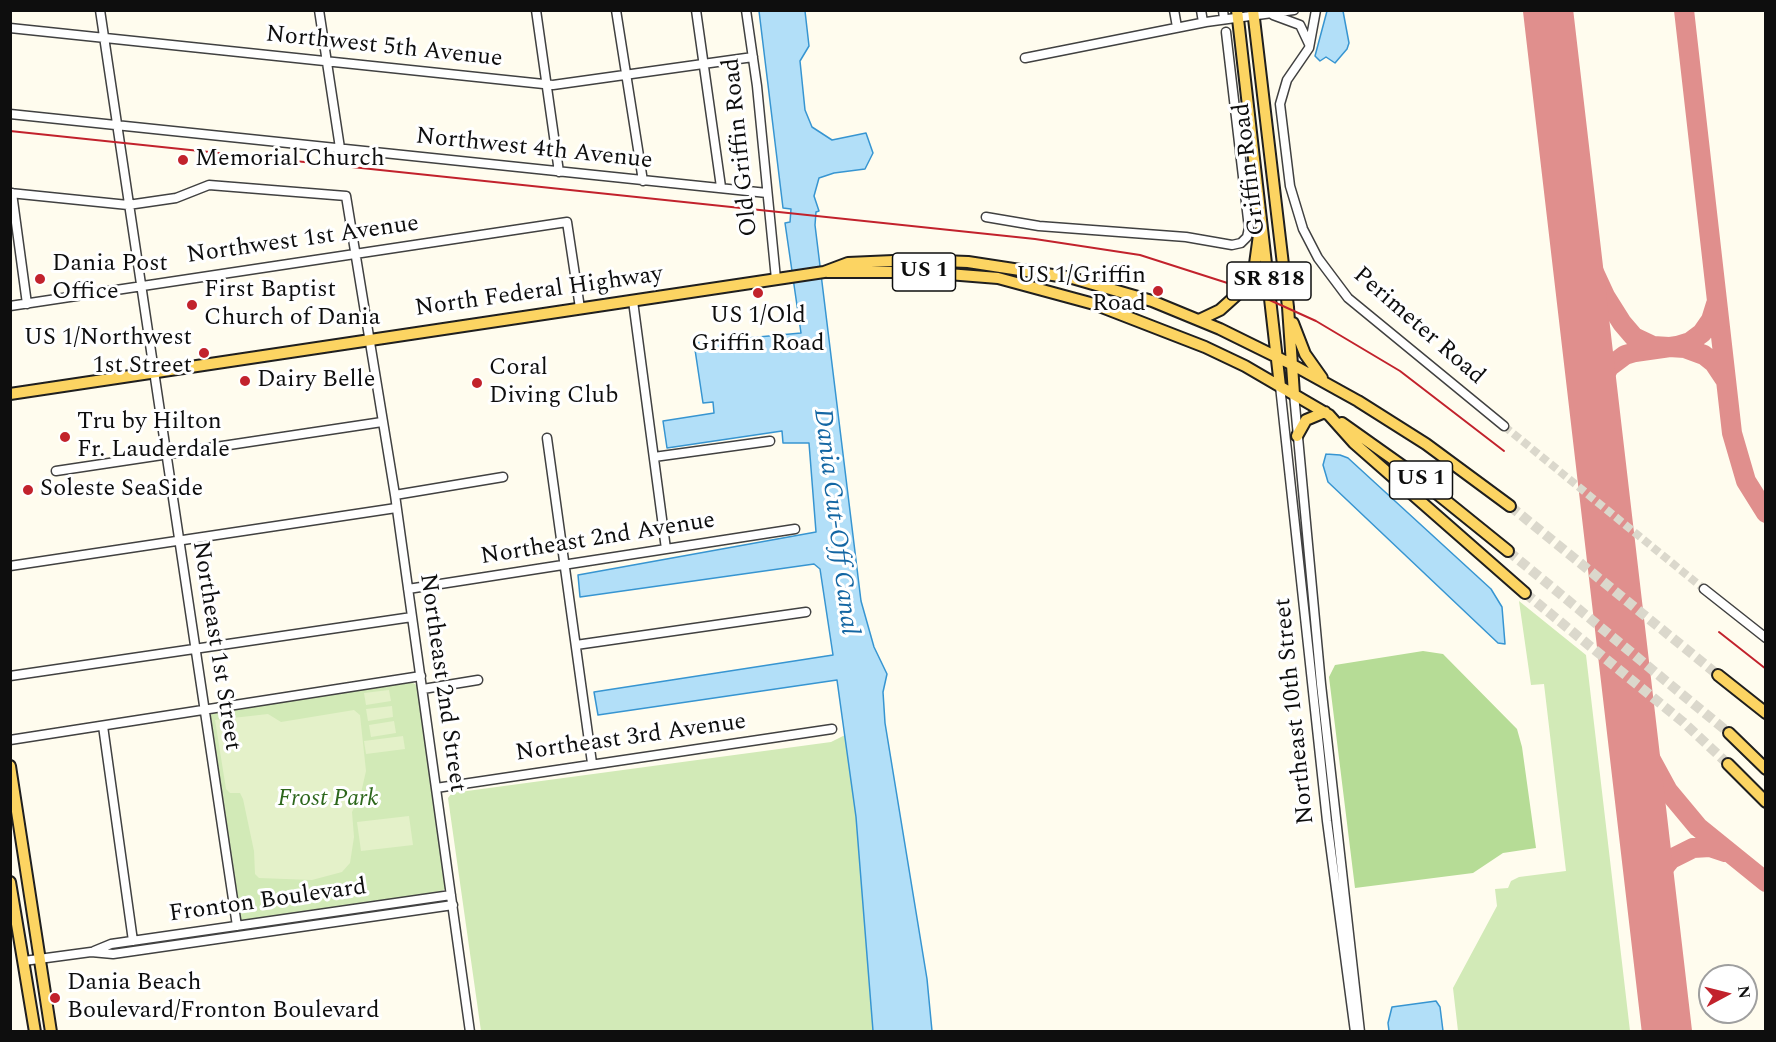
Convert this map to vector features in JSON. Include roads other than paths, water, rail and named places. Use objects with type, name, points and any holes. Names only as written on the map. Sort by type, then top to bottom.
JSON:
[{"type":"main road","name":"Griffin Road","points":[[1253,13],[1288,312],[1294,393]]},
{"type":"main road","name":"Griffin Road","points":[[1238,14],[1280,386]]},
{"type":"main road","points":[[1199,320],[1226,306],[1247,282],[1257,257],[1261,205]]},
{"type":"main road","name":"North Federal Highway","points":[[824,272],[848,263],[916,260],[968,262],[1030,270],[1092,283],[1152,301],[1199,320],[1324,381],[1426,444],[1510,506]]},
{"type":"main road","name":"North Federal Highway","points":[[10,394],[824,272],[948,273],[1024,283],[1094,304],[1163,329],[1280,386],[1327,413],[1404,467],[1508,551]]},
{"type":"main road","points":[[1288,312],[1305,354],[1324,381]]},
{"type":"main road","points":[[1297,436],[1306,420],[1327,413],[1354,443],[1525,593]]},
{"type":"main road","points":[[1718,675],[1766,713]]},
{"type":"main road","points":[[1729,733],[1766,769]]},
{"type":"main road","points":[[1728,764],[1766,802]]},
{"type":"main road","points":[[10,766],[51,1032]]},
{"type":"main road","points":[[10,882],[35,1032]]},
{"type":"street","name":"Northeast 1st Street","points":[[100,10],[237,926]]},
{"type":"street","points":[[319,10],[340,148]]},
{"type":"street","points":[[536,10],[559,172]]},
{"type":"street","points":[[616,10],[643,181]]},
{"type":"street","points":[[696,10],[721,188]]},
{"type":"street","name":"Old Griffin Road","points":[[746,10],[776,279]]},
{"type":"street","points":[[1174,10],[1177,27]]},
{"type":"street","points":[[1201,10],[1203,22]]},
{"type":"street","points":[[1025,58],[1203,22],[1223,15],[1270,14],[1294,10]]},
{"type":"street","name":"Perimeter Road","points":[[1316,10],[1309,48],[1284,85],[1280,111],[1290,186],[1297,213],[1310,243],[1332,279],[1360,310],[1504,426]]},
{"type":"street","points":[[1270,14],[1300,25],[1309,48]]},
{"type":"street","name":"Northwest 5th Avenue","points":[[10,28],[547,84],[753,57]]},
{"type":"street","points":[[986,218],[1039,226],[1186,237],[1232,245],[1244,242],[1249,228],[1226,32]]},
{"type":"street","name":"Northwest 4th Avenue","points":[[10,114],[768,193]]},
{"type":"street","name":"Northeast 2nd Street","points":[[128,205],[176,198],[209,185],[346,196],[395,495],[470,1032]]},
{"type":"street","points":[[27,304],[11,193],[128,205]]},
{"type":"street","name":"Northwest 1st Avenue","points":[[10,306],[567,222],[580,308]]},
{"type":"street","points":[[1024,283],[1030,270]]},
{"type":"street","points":[[633,300],[666,549]]},
{"type":"street","name":"Northeast 10th Street","points":[[1280,386],[1360,1032]]},
{"type":"street","name":"Northeast 10th Street","points":[[1294,393],[1334,882],[1354,1032]]},
{"type":"street","points":[[56,471],[382,422]]},
{"type":"street","points":[[547,438],[592,763]]},
{"type":"street","points":[[654,457],[770,441]]},
{"type":"street","points":[[395,495],[503,477]]},
{"type":"street","points":[[10,566],[396,508]]},
{"type":"street","name":"Northeast 2nd Avenue","points":[[408,589],[795,529]]},
{"type":"street","points":[[1704,589],[1766,638]]},
{"type":"street","points":[[576,645],[806,612]]},
{"type":"street","points":[[10,676],[412,617]]},
{"type":"street","points":[[10,740],[421,676]]},
{"type":"street","points":[[423,689],[478,680]]},
{"type":"street","points":[[103,726],[133,941]]},
{"type":"street","name":"Northeast 3rd Avenue","points":[[436,788],[832,729]]},
{"type":"street","points":[[1334,882],[1344,898]]},
{"type":"street","name":"Fronton Boulevard","points":[[91,952],[111,944],[451,894]]},
{"type":"street","name":"Fronton Boulevard","points":[[24,961],[91,952],[113,954],[453,905]]},
{"type":"water","name":"Dania Cut-Off Canal","points":[[759,11],[805,11],[809,46],[800,61],[805,110],[812,127],[832,140],[866,133],[873,153],[865,169],[834,173],[819,178],[814,196],[819,211],[816,212],[815,225],[861,601],[874,647],[887,674],[883,692],[885,723],[927,979],[932,1031],[873,1031],[856,817],[837,680],[598,715],[594,692],[833,655],[820,569],[814,564],[580,597],[578,575],[816,532],[809,443],[783,443],[782,431],[667,448],[663,421],[714,413],[713,402],[703,403],[694,343],[801,333],[785,223],[790,222],[791,209],[783,208]]},
{"type":"water","points":[[1327,11],[1343,11],[1349,43],[1347,49],[1335,63],[1326,57],[1320,61],[1315,56]]},
{"type":"water","points":[[1326,454],[1348,458],[1491,589],[1502,607],[1505,644],[1498,643],[1328,482],[1323,465]]},
{"type":"water","points":[[1436,1001],[1440,1007],[1443,1031],[1389,1031],[1388,1023],[1392,1007]]},
{"type":"tunnel","points":[[1504,426],[1704,589]]},
{"type":"tunnel","points":[[1510,506],[1718,675]]},
{"type":"tunnel","points":[[1508,551],[1729,733]]},
{"type":"tunnel","points":[[1525,593],[1683,722],[1728,764]]},
{"type":"railway","points":[[10,131],[1035,239],[1140,255],[1243,288],[1316,321],[1400,371],[1504,451]]},
{"type":"railway","points":[[1719,632],[1766,669]]},
{"type":"place","name":"Memorial Church","points":[[183,160]]},
{"type":"place","name":"Dania Post Office","points":[[40,279]]},
{"type":"place","name":"US 1/Griffin Road","points":[[1158,291]]},
{"type":"place","name":"US 1/Old Griffin Road","points":[[758,293]]},
{"type":"place","name":"First Baptist Church of Dania","points":[[192,305]]},
{"type":"place","name":"US 1/Northwest 1st Street","points":[[204,353]]},
{"type":"place","name":"Dairy Belle","points":[[245,381]]},
{"type":"place","name":"Coral Diving Club","points":[[477,383]]},
{"type":"place","name":"Tru by Hilton Fr. Lauderdale","points":[[65,437]]},
{"type":"place","name":"Soleste SeaSide","points":[[28,490]]},
{"type":"place","name":"Dania Beach Boulevard/Fronton Boulevard","points":[[55,998]]},
{"type":"park label","name":"Frost Park","points":[[328,800]]}]
